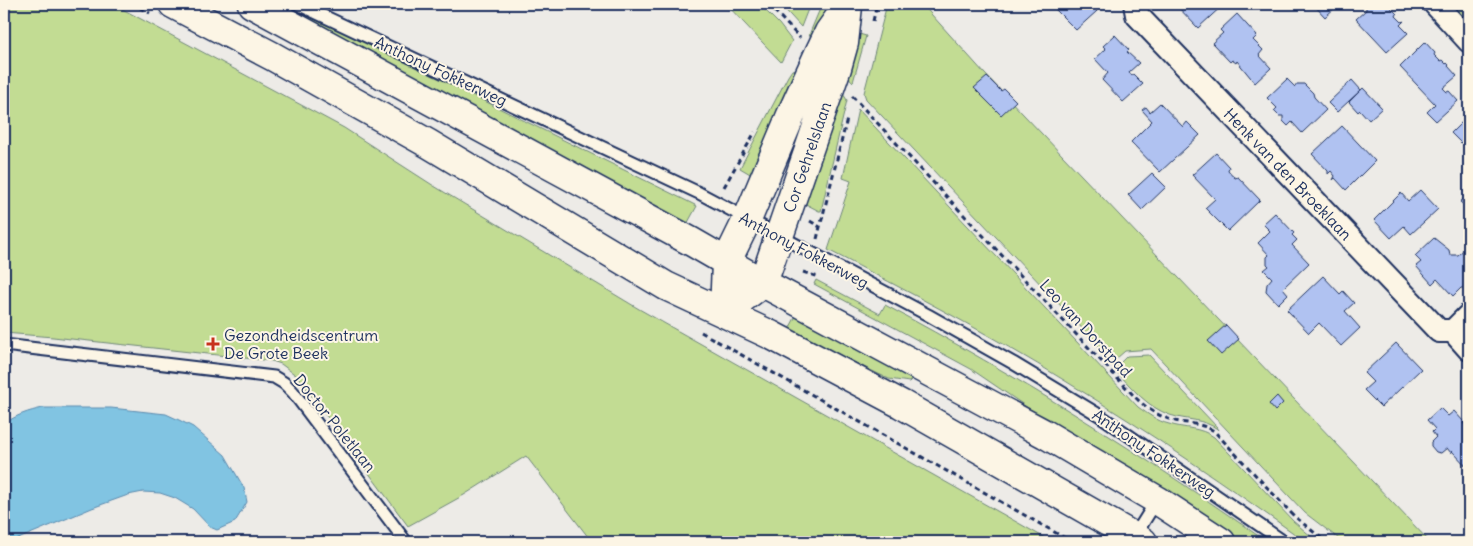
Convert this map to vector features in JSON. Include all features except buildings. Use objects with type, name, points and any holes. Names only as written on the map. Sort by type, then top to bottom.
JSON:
[{"type":"main road","points":[[173,4],[272,56],[429,144],[666,286],[771,334],[902,404],[1137,540]]},
{"type":"main road","name":"Anthony Fokkerweg","points":[[252,4],[692,242],[726,263],[1045,434],[1157,500],[1221,542]]},
{"type":"main road","name":"Cor Gehrelslaan","points":[[724,312],[726,263],[747,220],[791,114],[829,32],[862,5]]},
{"type":"main road","name":"Cor Gehrelslaan","points":[[763,283],[844,43],[862,5]]},
{"type":"main road","points":[[724,312],[763,283]]},
{"type":"street","name":"Henk van den Broeklaan","points":[[1135,4],[1137,15],[1439,331],[1452,331],[1469,349]]},
{"type":"street","points":[[1435,4],[1469,40]]},
{"type":"street","points":[[1452,331],[1469,315]]},
{"type":"lane","name":"Anthony Fokkerweg","points":[[298,4],[699,194],[928,315],[1021,368],[1107,421],[1284,542]]},
{"type":"lane","name":"Doctor Poletlaan","points":[[4,345],[264,376],[279,380],[293,392],[406,542]]},
{"type":"lane","points":[[1137,540],[1157,500]]},
{"type":"path","points":[[768,4],[803,41]]},
{"type":"path","name":"Leo van Dorstpad","points":[[852,96],[1139,402],[1167,419],[1198,424],[1214,431],[1294,516],[1326,542]]},
{"type":"path","points":[[730,177],[740,160]]},
{"type":"path","points":[[803,272],[818,277]]},
{"type":"path","points":[[753,360],[1072,542]]},
{"type":"green space","points":[[4,4],[113,4],[344,128],[434,186],[639,309],[1052,542],[592,542],[526,456],[464,495],[408,526],[297,376],[281,364],[272,361],[4,333]]},
{"type":"green space","points":[[276,4],[288,4],[697,206],[686,226]]},
{"type":"green space","points":[[726,4],[759,4],[779,24],[792,41],[781,62]]},
{"type":"green space","points":[[780,4],[810,4],[801,27]]},
{"type":"green space","points":[[822,4],[833,4],[816,43],[809,35]]},
{"type":"green space","points":[[887,4],[922,4],[985,74],[1430,542],[1343,542],[1305,513],[1151,349],[1125,351],[1117,358],[1111,359],[866,99],[864,93]]},
{"type":"green space","points":[[1447,4],[1469,4],[1469,27]]},
{"type":"green space","points":[[856,33],[866,36],[853,82],[843,71]]},
{"type":"green space","points":[[799,69],[757,178],[740,168],[788,76],[792,70]]},
{"type":"green space","points":[[838,86],[847,100],[821,211],[819,211],[802,202]]},
{"type":"green space","points":[[858,109],[1138,407],[1165,423],[1198,430],[1214,437],[1293,521],[1318,542],[1306,542],[1158,440],[1038,364],[828,250],[851,181],[843,178]]},
{"type":"green space","points":[[816,280],[880,314],[885,305],[984,360],[1032,388],[1174,478],[1267,542],[1241,542],[1143,475],[1141,476],[1053,425],[971,369],[814,284]]},
{"type":"green space","points":[[797,314],[914,377],[909,382],[889,379],[788,331]]},
{"type":"green space","points":[[1149,355],[1219,430],[1207,423],[1162,412],[1140,396],[1116,371],[1119,368],[1117,366],[1127,356]]},
{"type":"water","points":[[43,408],[111,408],[166,414],[193,427],[225,455],[244,488],[247,502],[235,522],[217,530],[210,527],[193,509],[175,498],[160,493],[143,492],[128,495],[92,508],[11,542],[4,542],[4,424],[13,418]]},
{"type":"place","name":"Gezondheidscentrum De Grote Beek","points":[[213,344]]}]
